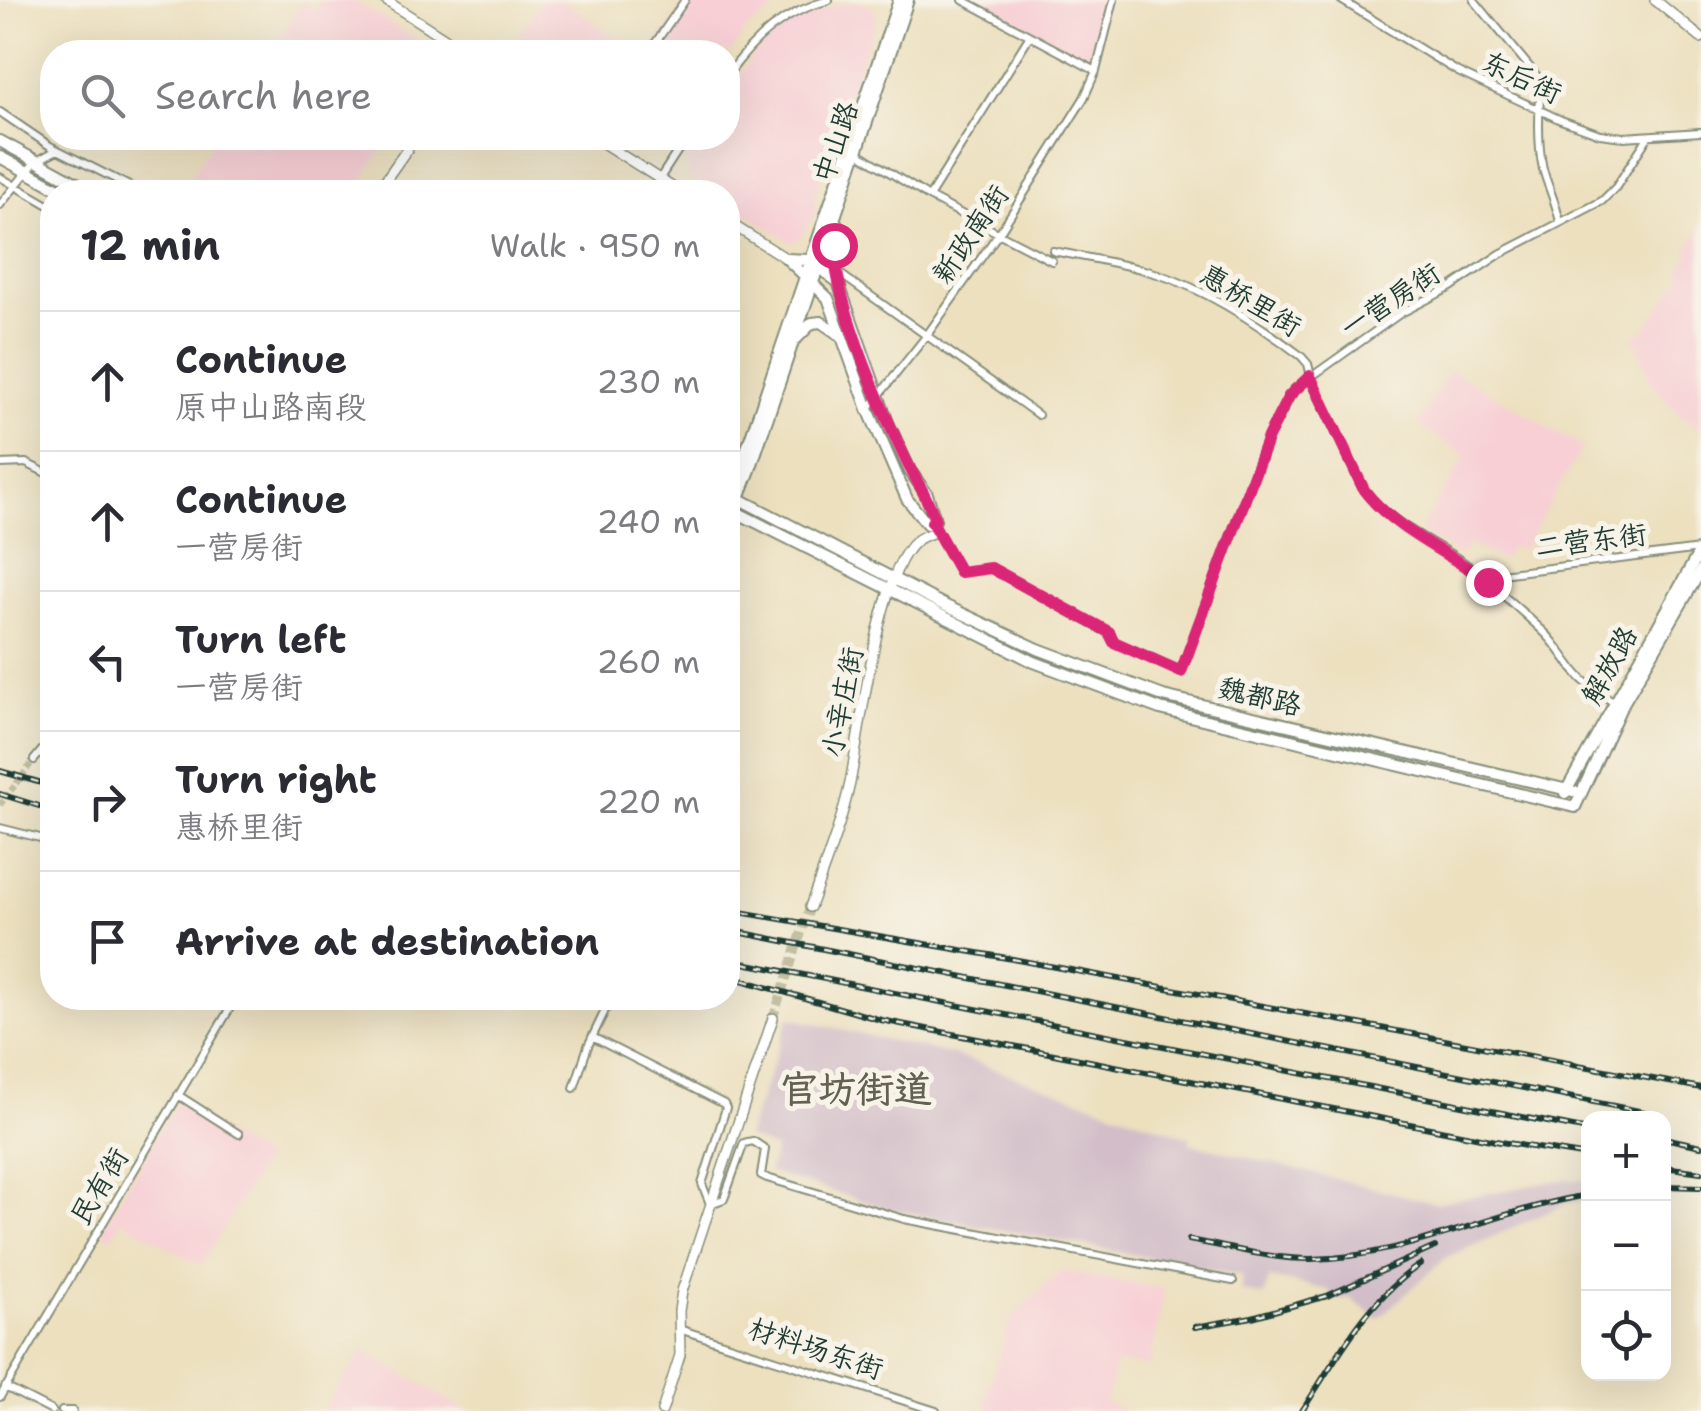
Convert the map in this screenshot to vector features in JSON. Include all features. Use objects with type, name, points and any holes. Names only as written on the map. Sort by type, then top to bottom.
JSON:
[{"type":"main road","name":"中山路","points":[[740,474],[809,279],[899,0]]},
{"type":"main road","name":"中山路","points":[[814,264],[908,0]]},
{"type":"main road","points":[[0,141],[70,180]]},
{"type":"main road","points":[[0,157],[41,180]]},
{"type":"main road","points":[[787,259],[828,298],[868,408],[907,499],[934,527],[927,494],[910,471],[878,397],[837,276],[834,245],[841,196]]},
{"type":"main road","points":[[787,259],[814,264],[837,276]]},
{"type":"main road","name":"中山路","points":[[740,477],[793,342],[809,279]]},
{"type":"main road","points":[[793,342],[812,323],[828,324],[841,336]]},
{"type":"main road","name":"魏都路","points":[[740,504],[1038,649],[1162,696],[1581,793]]},
{"type":"main road","name":"魏都路","points":[[740,505],[889,591],[1034,662],[1160,710],[1575,807]]},
{"type":"main road","name":"解放路","points":[[1575,807],[1617,705],[1701,549]]},
{"type":"main road","name":"解放路","points":[[1560,804],[1701,570]]},
{"type":"street","points":[[385,0],[447,40]]},
{"type":"street","points":[[657,40],[685,0]]},
{"type":"street","points":[[740,59],[772,25],[800,9],[829,0]]},
{"type":"street","points":[[962,0],[1095,73]]},
{"type":"street","name":"新政南街","points":[[868,408],[926,335],[1051,153],[1095,73],[1114,0]]},
{"type":"street","name":"东后街","points":[[1341,0],[1458,72],[1600,134],[1648,138],[1701,132]]},
{"type":"street","points":[[1474,0],[1539,75],[1544,171],[1560,223]]},
{"type":"street","points":[[1655,0],[1701,38]]},
{"type":"street","points":[[929,197],[1029,38]]},
{"type":"street","points":[[0,112],[40,138]]},
{"type":"street","name":"一营房街","points":[[934,527],[960,572],[991,568],[1109,632],[1114,642],[1181,672],[1268,437],[1289,396],[1310,376],[1401,313],[1607,197],[1648,138]]},
{"type":"street","points":[[0,205],[35,162],[58,150],[117,180]]},
{"type":"street","points":[[385,180],[406,150]]},
{"type":"street","points":[[614,150],[659,179],[678,150]]},
{"type":"street","points":[[856,151],[929,197],[1052,260]]},
{"type":"street","points":[[0,177],[40,200]]},
{"type":"street","points":[[740,230],[787,259]]},
{"type":"street","name":"惠桥里街","points":[[1053,251],[1146,270],[1176,281],[1225,306],[1286,345],[1308,364],[1310,376],[1372,501],[1402,526],[1458,558],[1488,582],[1547,634],[1581,679],[1617,705]]},
{"type":"street","points":[[837,276],[1038,415]]},
{"type":"street","points":[[0,464],[26,463],[40,470]]},
{"type":"street","name":"小辛庄街","points":[[810,908],[850,784],[860,710],[889,591],[910,547],[934,527]]},
{"type":"street","name":"二营东街","points":[[1488,582],[1501,574],[1701,549]]},
{"type":"street","points":[[34,760],[40,753]]},
{"type":"street","points":[[0,828],[40,838]]},
{"type":"street","name":"民有街","points":[[0,1397],[229,1010]]},
{"type":"street","points":[[574,1088],[605,1010]]},
{"type":"street","points":[[662,1411],[680,1355],[680,1303],[773,1018]]},
{"type":"street","points":[[592,1037],[724,1104],[702,1184],[710,1204]]},
{"type":"street","points":[[178,1095],[239,1134]]},
{"type":"street","points":[[710,1204],[724,1198],[744,1143],[752,1141],[765,1149],[761,1173],[766,1178],[904,1220],[1233,1281]]},
{"type":"street","name":"材料场东街","points":[[682,1330],[936,1411]]},
{"type":"street","points":[[6,1387],[52,1411]]},
{"type":"street","points":[[62,1411],[73,1411]]},
{"type":"shaded area","points":[[321,0],[353,0],[416,40],[278,40],[302,2],[315,10]]},
{"type":"shaded area","points":[[542,0],[562,0],[618,40],[515,40]]},
{"type":"shaded area","points":[[687,0],[785,0],[748,27],[739,40],[660,40]]},
{"type":"shaded area","points":[[974,0],[1105,0],[1092,53],[1081,57]]},
{"type":"shaded area","points":[[859,1],[873,8],[877,17],[814,198],[816,214],[798,240],[790,242],[740,209],[740,180],[695,180],[689,176],[686,153],[740,150],[740,74],[757,49],[802,13]]},
{"type":"shaded area","points":[[207,150],[383,150],[362,180],[188,180]]},
{"type":"shaded area","points":[[1701,230],[1701,428],[1678,414],[1651,381],[1633,336],[1644,331],[1684,274],[1679,270],[1690,255],[1686,251]]},
{"type":"shaded area","points":[[1449,369],[1583,447],[1524,548],[1511,547],[1503,560],[1469,544],[1461,557],[1420,531],[1466,456],[1418,425]]},
{"type":"shaded area","points":[[789,1018],[954,1055],[1191,1138],[1189,1143],[1435,1203],[1566,1179],[1581,1180],[1581,1201],[1568,1203],[1447,1257],[1378,1319],[1351,1298],[1334,1300],[1329,1290],[1269,1278],[1264,1296],[1241,1291],[1243,1276],[886,1208],[768,1172],[776,1149],[746,1137]]},
{"type":"shaded area","points":[[177,1102],[265,1159],[201,1266],[122,1220],[111,1237],[100,1231]]},
{"type":"shaded area","points":[[1060,1271],[1165,1289],[1150,1367],[1117,1362],[1105,1402],[1126,1411],[991,1411],[984,1402],[1011,1319]]},
{"type":"shaded area","points":[[363,1350],[464,1409],[463,1411],[322,1411]]},
{"type":"tunnel","points":[[0,805],[34,760]]},
{"type":"tunnel","points":[[773,1018],[810,907]]},
{"type":"railway","points":[[0,771],[40,783]]},
{"type":"railway","points":[[0,794],[40,806]]},
{"type":"railway","points":[[740,912],[1701,1088]]},
{"type":"railway","points":[[740,932],[1639,1111]]},
{"type":"railway","points":[[740,962],[1581,1129]]},
{"type":"railway","points":[[740,979],[881,1020],[1581,1155]]},
{"type":"railway","points":[[1671,1140],[1701,1146]]},
{"type":"railway","points":[[1671,1168],[1701,1172]]},
{"type":"railway","points":[[1671,1186],[1701,1187]]},
{"type":"railway","points":[[1189,1240],[1280,1257],[1347,1257],[1581,1196]]},
{"type":"railway","points":[[1195,1327],[1252,1317],[1327,1296],[1435,1247]]},
{"type":"railway","points":[[1302,1411],[1369,1312],[1421,1264]]},
{"type":"district","name":"官坊街道","points":[[856,1089]]},
{"type":"route","points":[[834,245],[838,282],[888,423],[910,471],[927,494],[935,520],[932,522],[960,572],[991,568],[1109,632],[1112,641],[1181,672],[1268,437],[1282,406],[1310,376],[1372,501],[1402,526],[1458,558],[1488,582]]}]
